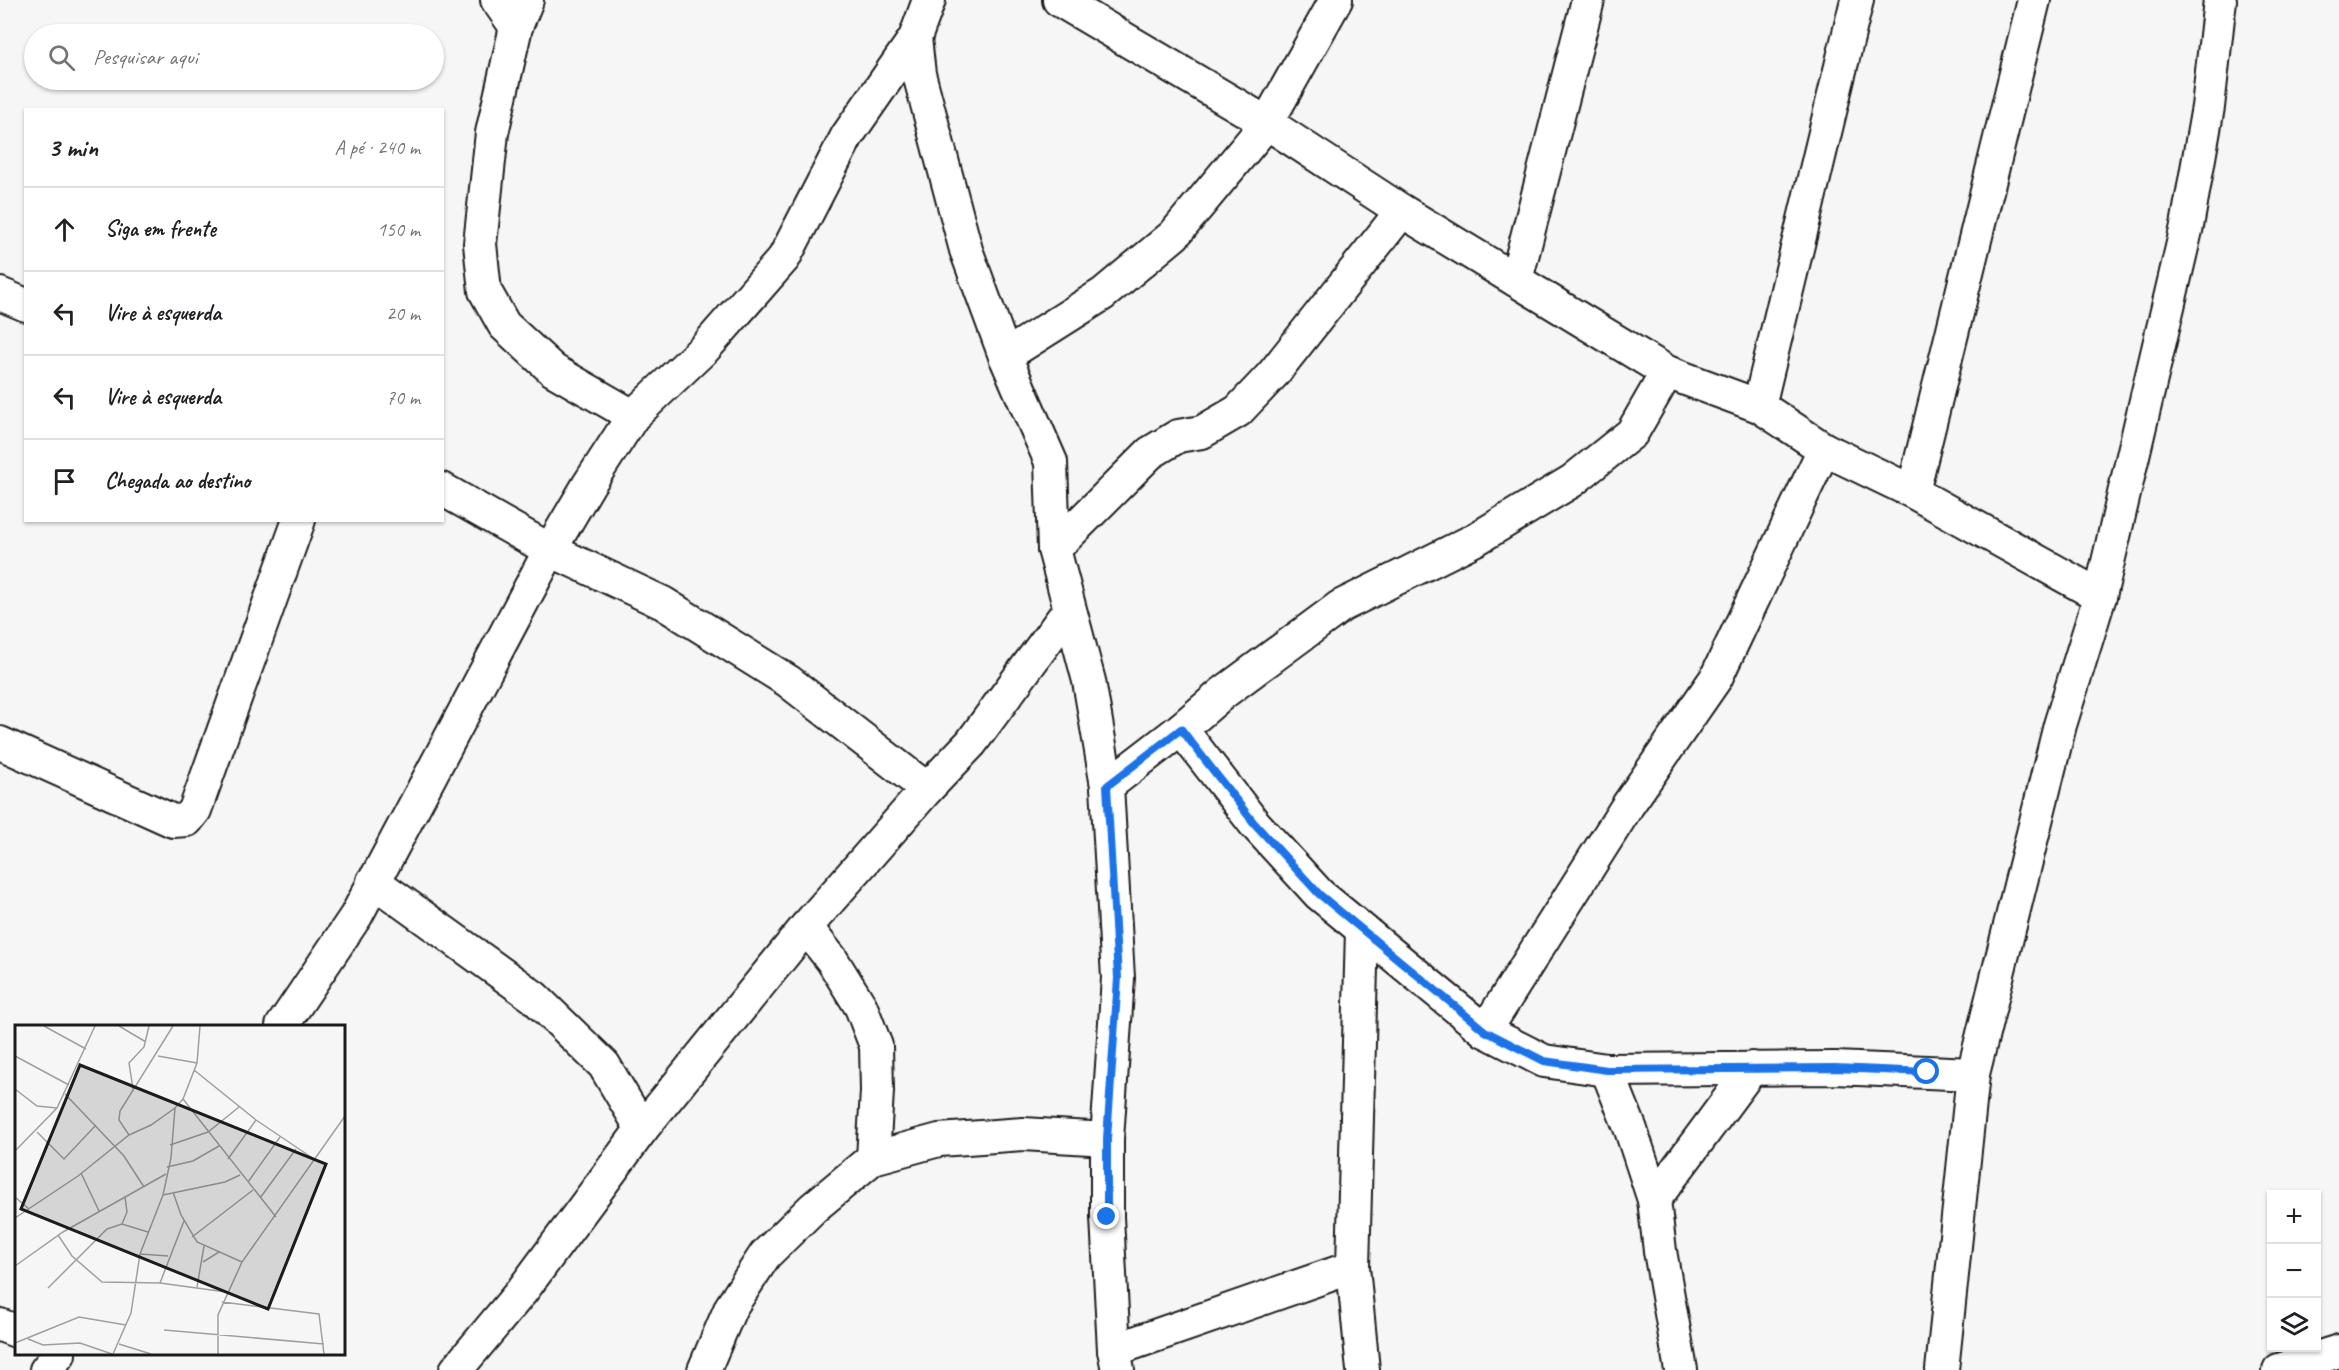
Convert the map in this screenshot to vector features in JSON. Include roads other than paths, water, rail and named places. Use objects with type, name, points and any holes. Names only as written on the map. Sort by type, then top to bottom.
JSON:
[{"type":"street","points":[[497,0],[521,14],[492,133],[480,244],[485,291],[504,325],[553,370],[633,416]]},
{"type":"street","points":[[283,1025],[356,916],[550,550],[633,416],[706,347],[784,258],[847,135],[915,38],[929,0]]},
{"type":"street","points":[[1059,0],[1267,123],[1402,211],[1667,372],[1759,406],[1824,449],[1913,492],[2100,596]]},
{"type":"street","points":[[1005,356],[1103,294],[1174,234],[1267,123],[1336,0]]},
{"type":"street","points":[[1516,280],[1588,0]]},
{"type":"street","points":[[1759,406],[1857,0]]},
{"type":"street","points":[[1913,492],[2034,0]]},
{"type":"street","points":[[1940,1369],[1973,1074],[2060,724],[2100,596],[2187,226],[2208,107],[2218,0]]},
{"type":"street","points":[[915,38],[919,74],[966,250],[1005,356],[1051,462],[1054,549],[1089,681],[1107,786],[1118,978],[1107,1139],[1107,1217],[1116,1360],[1353,1267]]},
{"type":"street","points":[[1054,549],[1150,453],[1178,436],[1203,432],[1238,411],[1274,374],[1402,211]]},
{"type":"street","points":[[0,294],[24,304]]},
{"type":"street","points":[[1107,786],[1181,729],[1223,693],[1341,606],[1476,539],[1572,482],[1632,434],[1667,372]]},
{"type":"street","points":[[1485,1031],[1628,805],[1716,678],[1824,449]]},
{"type":"street","points":[[444,490],[550,550],[663,603],[788,681],[927,789]]},
{"type":"street","points":[[0,743],[173,821],[186,820],[195,810],[298,522]]},
{"type":"street","points":[[456,1370],[522,1291],[642,1129],[806,927],[927,789],[971,743],[1069,610]]},
{"type":"street","points":[[1181,729],[1254,823],[1319,894],[1485,1031],[1544,1061],[1607,1070],[1835,1068],[1973,1074]]},
{"type":"street","points":[[373,881],[534,997],[604,1065],[642,1129]]},
{"type":"street","points":[[806,927],[832,960],[861,1007],[876,1046],[877,1091],[873,1158]]},
{"type":"street","points":[[1362,930],[1353,1267],[1363,1370]]},
{"type":"street","points":[[1654,1200],[1752,1068]]},
{"type":"street","points":[[1607,1070],[1631,1130],[1654,1200],[1660,1251],[1681,1370]]},
{"type":"street","points":[[704,1370],[731,1308],[765,1255],[813,1208],[873,1158],[939,1140],[1023,1134],[1107,1139]]},
{"type":"street","points":[[0,1325],[15,1331]]},
{"type":"street","points":[[2279,1370],[2339,1352]]},
{"type":"street","points":[[46,1370],[57,1355]]}]
